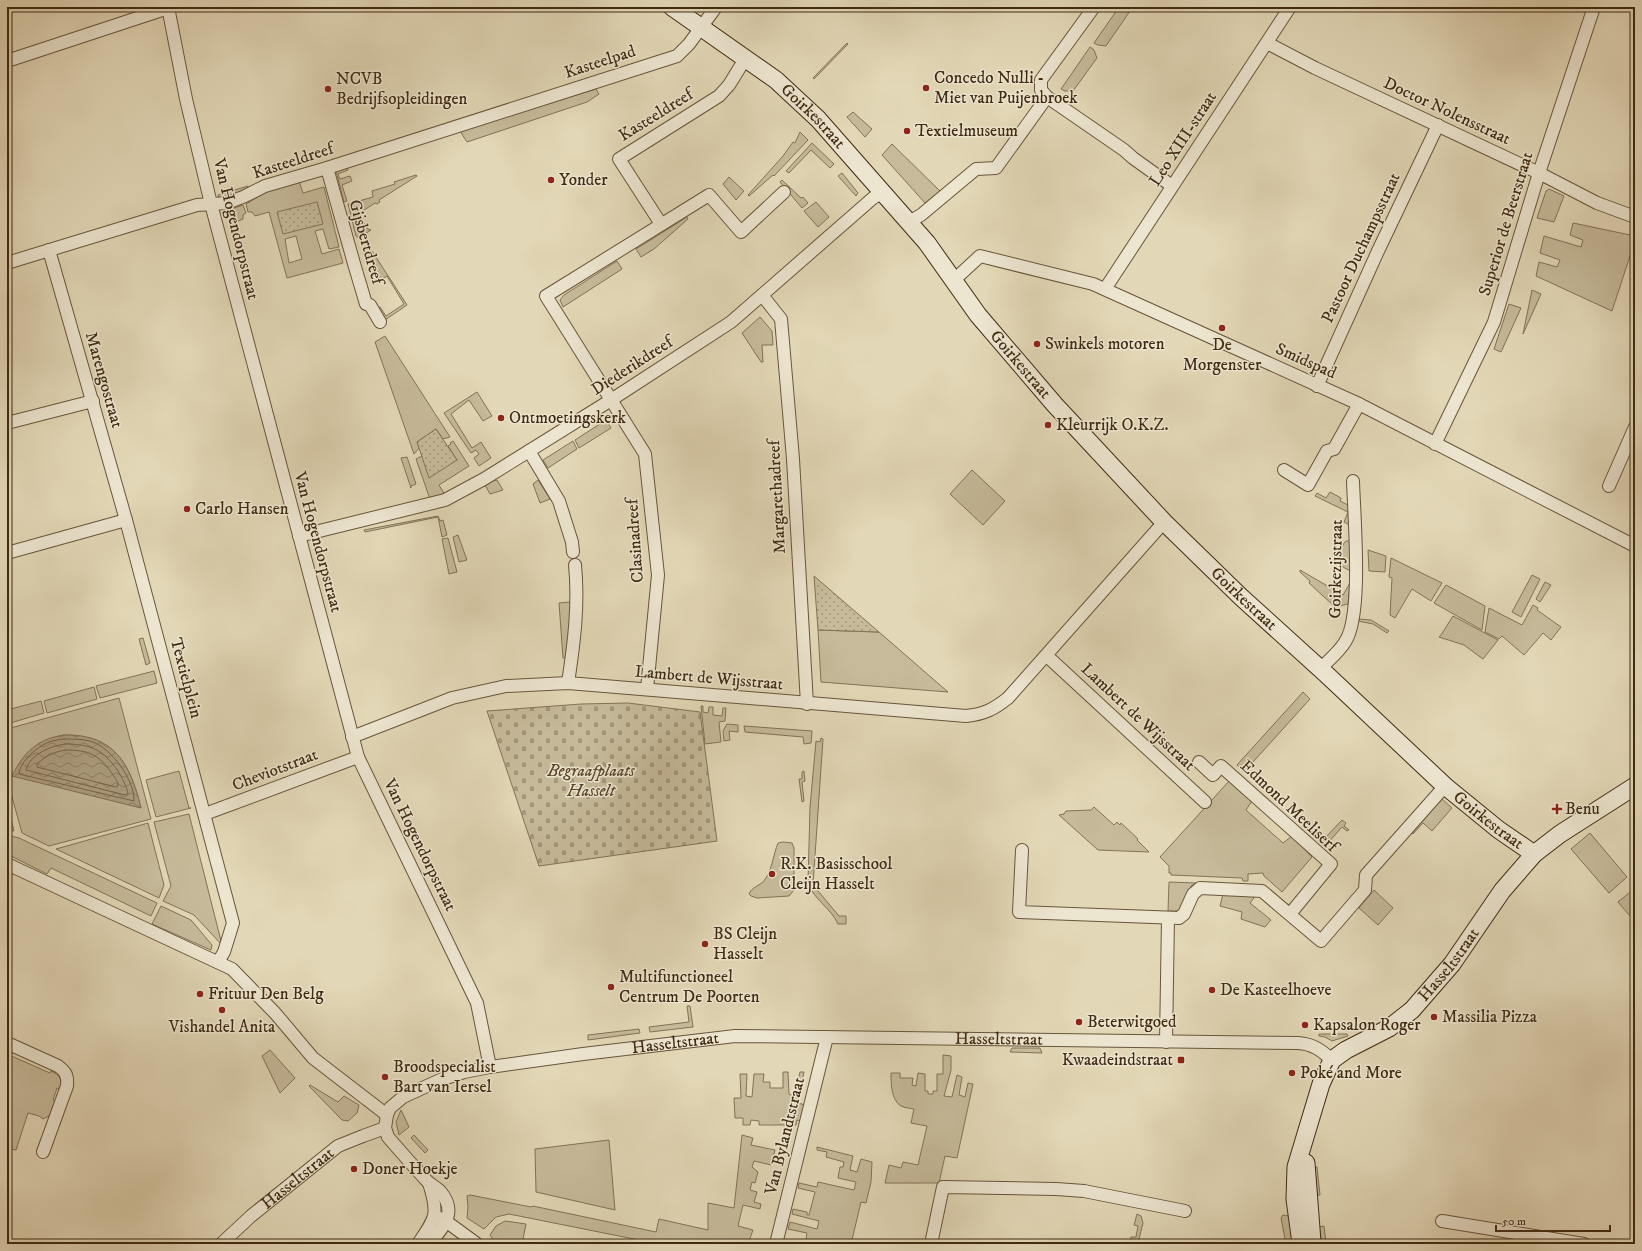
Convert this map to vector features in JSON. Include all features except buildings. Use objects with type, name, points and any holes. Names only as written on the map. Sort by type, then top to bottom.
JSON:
[{"type":"street","name":"Goirkestraat","points":[[672,7],[776,80],[818,119],[927,242],[978,315],[1050,399],[1164,522],[1241,598],[1320,669],[1445,786],[1499,830],[1534,854]]},
{"type":"street","name":"Kasteelpad","points":[[497,113],[677,56],[690,44],[716,7]]},
{"type":"street","points":[[1094,7],[1041,80],[1041,90],[1047,97],[1124,150],[1132,158],[1172,186]]},
{"type":"street","name":"Leo XIII-straat","points":[[1105,289],[1290,7]]},
{"type":"street","name":"Superior de Beerstraat","points":[[1435,444],[1494,322],[1539,173],[1594,7]]},
{"type":"street","points":[[7,61],[168,8]]},
{"type":"street","name":"Van Hogendorpstraat","points":[[168,8],[186,99],[211,204],[358,757],[477,1003],[490,1067]]},
{"type":"street","name":"Doctor Nolensstraat","points":[[1267,43],[1315,68],[1539,173],[1597,203],[1635,217]]},
{"type":"street","name":"Kasteeldreef","points":[[661,224],[619,159],[720,96],[729,85],[745,59]]},
{"type":"street","points":[[909,222],[921,215],[976,169],[996,168],[1047,97]]},
{"type":"street","name":"Kasteeldreef","points":[[7,263],[197,205],[227,203],[265,186],[327,168],[497,113]]},
{"type":"street","name":"Pastoor Duchampsstraat","points":[[1317,386],[1378,250],[1438,125]]},
{"type":"street","name":"Gijsbertdreef","points":[[327,168],[354,267],[366,304],[370,305],[380,322]]},
{"type":"street","points":[[661,224],[709,195],[741,232],[784,192]]},
{"type":"street","name":"Diederikdreef","points":[[299,536],[445,500],[484,479],[611,400],[731,322],[873,198],[883,192]]},
{"type":"street","name":"Clasinadreef","points":[[647,689],[658,575],[645,454],[546,296],[661,224]]},
{"type":"street","name":"Marengostraat","points":[[49,250],[126,520]]},
{"type":"street","name":"Smidspad","points":[[954,280],[980,256],[1093,284],[1359,404],[1635,546]]},
{"type":"street","name":"Margarethadreef","points":[[762,295],[781,319],[793,459],[807,704]]},
{"type":"street","points":[[7,423],[93,401]]},
{"type":"street","points":[[1284,470],[1308,485],[1327,451],[1334,449],[1359,404]]},
{"type":"street","points":[[1610,486],[1635,427]]},
{"type":"street","points":[[529,451],[559,501],[572,542],[573,552]]},
{"type":"street","name":"Goirkezijstraat","points":[[1320,669],[1345,642],[1352,629],[1356,581],[1353,481]]},
{"type":"street","points":[[7,553],[126,520]]},
{"type":"street","name":"Textielplein","points":[[126,520],[233,923],[224,952],[218,962]]},
{"type":"street","name":"Lambert de Wijsstraat","points":[[352,736],[452,698],[506,686],[568,682],[807,704],[966,716],[977,715],[993,710],[1008,698],[1047,656],[1164,522]]},
{"type":"street","points":[[568,682],[575,638],[577,589],[575,566]]},
{"type":"street","name":"Lambert de Wijsstraat","points":[[1047,656],[1205,802]]},
{"type":"street","name":"Cheviotstraat","points":[[205,814],[358,757]]},
{"type":"street","name":"Edmond Meeliserf","points":[[1199,762],[1213,775],[1221,766],[1331,864],[1290,914]]},
{"type":"street","name":"Goirkestraat","points":[[1290,914],[1321,941],[1364,890],[1366,875],[1445,786]]},
{"type":"street","name":"Hasseltstraat","points":[[221,1244],[298,1176],[338,1146],[363,1136],[386,1121],[390,1108],[403,1096],[458,1074],[490,1067],[591,1053],[735,1036],[1310,1044],[1320,1049],[1332,1060],[1346,1050],[1389,1028],[1412,1010],[1452,964],[1502,891],[1534,854],[1560,834],[1635,786]]},
{"type":"street","points":[[1022,850],[1019,912],[1179,918],[1184,914],[1193,894],[1200,888],[1262,891],[1290,914]]},
{"type":"street","points":[[7,864],[232,969],[275,1013],[314,1058],[386,1121],[388,1137],[429,1183],[439,1190],[447,1203],[449,1212],[444,1228],[429,1244]]},
{"type":"street","points":[[1166,1042],[1168,918]]},
{"type":"street","name":"Van Bylandtstraat","points":[[776,1244],[827,1037]]},
{"type":"street","points":[[7,1044],[58,1066],[65,1071],[68,1077],[67,1086],[43,1152]]},
{"type":"street","points":[[1305,1244],[1300,1236],[1295,1199],[1296,1167],[1321,1084],[1332,1060]]},
{"type":"street","points":[[1305,1140],[1312,1244]]},
{"type":"street","points":[[418,1244],[432,1224],[434,1215],[435,1201],[429,1183]]},
{"type":"street","points":[[931,1244],[943,1187],[1063,1189],[1084,1191],[1184,1211]]},
{"type":"street","points":[[434,1215],[447,1222],[476,1244]]},
{"type":"street","points":[[1442,1221],[1584,1244]]},
{"type":"green space","points":[[1119,7],[1128,7],[1130,11],[1106,46],[1094,43]]},
{"type":"green space","points":[[847,43],[848,44],[814,79],[813,78]]},
{"type":"green space","points":[[1090,47],[1094,50],[1097,58],[1073,91],[1065,91],[1061,89]]},
{"type":"green space","points":[[596,89],[599,94],[587,102],[467,142],[460,131]]},
{"type":"green space","points":[[853,112],[872,129],[865,137],[847,117]]},
{"type":"green space","points":[[800,132],[808,140],[774,176],[773,175],[749,196],[748,195],[783,156],[793,142],[795,143]]},
{"type":"green space","points":[[812,143],[834,164],[830,168],[811,150],[789,173],[786,171]]},
{"type":"green space","points":[[892,144],[940,191],[925,203],[882,155]]},
{"type":"green space","points":[[347,166],[348,170],[338,174],[340,179],[350,176],[352,181],[342,185],[347,201],[344,202],[336,171]]},
{"type":"green space","points":[[842,173],[858,193],[856,196],[838,176]]},
{"type":"green space","points":[[416,175],[417,176],[379,200],[380,202],[377,204],[375,203],[358,214],[368,229],[371,230],[359,238],[356,236],[348,204],[373,197],[372,191],[395,184],[394,182]]},
{"type":"green space","points":[[729,177],[744,191],[736,200],[723,184]]},
{"type":"green space","points":[[782,180],[808,203],[802,208],[780,182]]},
{"type":"green space","points":[[299,181],[303,193],[324,187],[339,247],[329,249],[323,229],[315,231],[322,254],[339,249],[343,263],[287,278],[269,212],[255,216],[252,212],[248,212],[246,204],[266,192]],"holes":[[[296,236],[302,259],[289,263],[285,239]]]},
{"type":"green space","points":[[248,186],[249,189],[237,195],[219,199],[218,195]]},
{"type":"green space","points":[[1549,189],[1564,196],[1554,222],[1537,218],[1546,191]]},
{"type":"green space","points":[[317,202],[323,224],[283,234],[277,212]]},
{"type":"green space","points":[[816,202],[829,217],[818,227],[804,211]]},
{"type":"green space","points":[[243,205],[246,213],[243,215],[243,219],[232,224],[228,210]]},
{"type":"green space","points":[[687,217],[688,219],[654,249],[641,257],[636,249]]},
{"type":"green space","points":[[1573,223],[1635,236],[1635,257],[1630,256],[1612,311],[1536,276],[1539,262],[1557,267],[1560,260],[1540,253],[1544,236],[1581,247],[1583,240],[1570,235]]},
{"type":"green space","points":[[363,249],[367,255],[372,251],[407,305],[385,320],[377,309],[380,307],[386,316],[404,304],[387,276],[381,280],[374,269],[376,267],[372,260],[374,258],[371,254],[366,257],[362,250]]},
{"type":"green space","points":[[617,261],[622,269],[563,307],[560,300],[564,295]]},
{"type":"green space","points":[[1532,290],[1541,294],[1523,334]]},
{"type":"green space","points":[[1509,304],[1521,308],[1501,352],[1494,349]]},
{"type":"green space","points":[[760,317],[772,331],[773,345],[762,345],[763,362],[761,362],[742,333]]},
{"type":"green space","points":[[385,336],[450,437],[443,439],[436,429],[417,442],[419,448],[414,454],[375,342]]},
{"type":"green space","points":[[477,392],[492,416],[483,421],[469,400],[451,414],[472,448],[481,442],[491,458],[479,466],[474,458],[479,454],[476,450],[471,453],[444,413]]},
{"type":"green space","points":[[606,420],[611,428],[579,448],[575,440]]},
{"type":"green space","points":[[436,429],[457,460],[429,478],[417,442]]},
{"type":"green space","points":[[453,441],[469,466],[439,485],[445,495],[430,499],[416,459],[422,456],[457,460],[448,446]]},
{"type":"green space","points":[[573,441],[577,449],[548,468],[543,460]]},
{"type":"green space","points":[[407,457],[416,484],[411,486],[411,488],[401,458]]},
{"type":"green space","points":[[972,470],[1005,501],[983,525],[950,494]]},
{"type":"green space","points":[[497,480],[503,490],[490,494],[485,485]]},
{"type":"green space","points":[[538,480],[550,499],[540,503],[533,484]]},
{"type":"green space","points":[[1330,492],[1341,498],[1340,501],[1350,506],[1350,525],[1344,522],[1348,512],[1315,496],[1317,493],[1326,498]]},
{"type":"green space","points":[[438,516],[440,521],[443,520],[447,535],[442,537],[438,517],[365,532],[364,530]]},
{"type":"green space","points":[[458,535],[467,560],[459,562],[453,537]]},
{"type":"green space","points":[[448,538],[457,572],[449,574],[442,539]]},
{"type":"green space","points":[[1346,541],[1350,541],[1352,572],[1334,562]]},
{"type":"green space","points":[[1368,550],[1386,556],[1385,572],[1369,571]]},
{"type":"green space","points":[[1391,558],[1442,583],[1431,601],[1412,589],[1395,618],[1390,615],[1392,578],[1389,577]]},
{"type":"green space","points":[[1300,570],[1343,595],[1350,583],[1348,604],[1335,607],[1309,583],[1310,581],[1300,572]]},
{"type":"green space","points":[[1532,575],[1540,579],[1521,617],[1512,612]]},
{"type":"green space","points":[[814,576],[879,632],[818,630]]},
{"type":"green space","points":[[1545,582],[1551,585],[1540,602],[1536,599]]},
{"type":"green space","points":[[1446,585],[1485,606],[1482,630],[1434,603]]},
{"type":"green space","points":[[570,602],[571,616],[566,658],[563,658],[559,603]]},
{"type":"green space","points":[[1533,605],[1538,608],[1537,610],[1561,627],[1551,640],[1543,633],[1524,655],[1502,636],[1499,639],[1485,632],[1489,608],[1522,625]]},
{"type":"green space","points":[[1453,616],[1498,640],[1483,659],[1464,645],[1439,637]]},
{"type":"green space","points":[[1359,619],[1371,620],[1389,631],[1387,633],[1373,624],[1358,621]]},
{"type":"green space","points":[[818,630],[879,632],[948,692],[821,682]]},
{"type":"green space","points":[[143,638],[150,663],[146,665],[139,639]]},
{"type":"green space","points":[[154,671],[157,683],[100,698],[96,686]]},
{"type":"green space","points":[[94,687],[97,699],[47,713],[44,701]]},
{"type":"green space","points":[[1303,692],[1310,699],[1244,772],[1237,765]]},
{"type":"green space","points":[[119,698],[151,819],[49,846],[22,833],[7,779],[7,729]],"holes":[[[64,735],[82,736],[96,740],[108,746],[118,755],[132,778],[141,808],[18,765],[32,749],[49,739]]]},
{"type":"green space","points":[[41,701],[44,713],[7,724],[7,710]]},
{"type":"green space","name":"Begraafplaats Hasselt","points":[[628,703],[700,712],[717,841],[539,866],[487,711],[581,704]]},
{"type":"green space","points":[[701,706],[703,706],[703,712],[708,713],[709,707],[713,707],[713,715],[722,716],[723,708],[726,708],[725,721],[719,722],[721,742],[705,744]]},
{"type":"green space","points":[[727,724],[738,725],[738,732],[729,731],[730,740],[724,741],[723,731]]},
{"type":"green space","points":[[744,726],[812,731],[811,743],[804,744],[803,737],[745,732]]},
{"type":"green space","points":[[821,738],[823,739],[813,885],[839,916],[846,916],[846,924],[838,924],[831,913],[810,889],[808,883],[810,807],[816,741],[820,742]]},
{"type":"green space","points":[[179,771],[189,808],[191,808],[156,817],[146,780]]},
{"type":"green space","points":[[804,771],[805,781],[802,782],[804,801],[802,802],[799,779],[802,779],[802,772]]},
{"type":"green space","points":[[1230,780],[1252,801],[1246,810],[1283,843],[1292,836],[1312,857],[1282,892],[1264,876],[1263,873],[1248,874],[1248,881],[1243,881],[1242,878],[1171,875],[1171,873],[1169,873],[1169,866],[1160,857]]},
{"type":"green space","points":[[1442,799],[1452,808],[1432,831],[1423,823],[1413,834],[1412,833]]},
{"type":"green space","points":[[7,802],[14,831],[7,829]]},
{"type":"green space","points":[[1094,807],[1114,825],[1117,822],[1120,825],[1121,823],[1149,852],[1098,850],[1059,815],[1064,814],[1066,811],[1091,810]]},
{"type":"green space","points":[[189,814],[222,945],[194,915],[163,901],[171,886],[154,822]]},
{"type":"green space","points":[[1342,820],[1346,823],[1344,826],[1349,830],[1347,831],[1342,827],[1327,844],[1323,840]]},
{"type":"green space","points":[[148,823],[164,885],[159,898],[56,849]]},
{"type":"green space","points":[[1590,833],[1627,877],[1609,893],[1571,849]]},
{"type":"green space","points":[[7,835],[19,838],[157,903],[151,916],[51,868],[47,874],[7,854]]},
{"type":"green space","points":[[778,843],[792,843],[794,848],[794,890],[789,896],[757,898],[751,896],[749,894],[751,890],[763,882],[766,878]]},
{"type":"green space","points":[[1169,882],[1196,883],[1191,886],[1184,907],[1179,911],[1168,911]]},
{"type":"green space","points":[[1635,888],[1635,922],[1618,902]]},
{"type":"green space","points":[[1374,890],[1393,908],[1378,925],[1359,908]]},
{"type":"green space","points":[[1223,894],[1253,895],[1254,898],[1250,903],[1271,920],[1265,927],[1241,919],[1242,912],[1220,906]]},
{"type":"green space","points":[[161,906],[191,920],[212,945],[211,950],[152,924]]},
{"type":"green space","points":[[687,1006],[690,1006],[693,1027],[650,1032],[649,1027],[689,1022]]},
{"type":"green space","points":[[639,1029],[640,1033],[588,1040],[588,1035]]},
{"type":"green space","points":[[1319,1034],[1347,1034],[1348,1036],[1332,1041],[1325,1037],[1319,1036]]},
{"type":"green space","points":[[1012,1048],[1040,1048],[1042,1053],[1010,1052]]},
{"type":"green space","points":[[270,1050],[295,1078],[280,1093],[262,1056]]},
{"type":"green space","points":[[7,1054],[50,1073],[51,1071],[60,1078],[61,1083],[61,1089],[57,1088],[53,1100],[56,1102],[51,1115],[43,1119],[39,1116],[28,1113],[16,1150],[7,1148]]},
{"type":"green space","points":[[943,1055],[951,1056],[951,1070],[944,1096],[952,1097],[957,1075],[962,1077],[959,1095],[965,1097],[968,1083],[973,1084],[957,1158],[945,1156],[939,1183],[885,1183],[889,1165],[901,1168],[903,1162],[918,1165],[927,1126],[911,1123],[914,1109],[901,1106],[895,1100],[892,1091],[891,1073],[900,1073],[900,1078],[913,1078],[912,1085],[916,1086],[918,1073],[925,1074],[925,1091],[928,1091],[928,1094],[933,1094],[933,1091],[937,1091],[937,1074],[943,1074]]},
{"type":"green space","points":[[783,1072],[788,1072],[789,1094],[794,1096],[800,1072],[804,1072],[797,1103],[806,1105],[801,1121],[797,1120],[796,1125],[759,1125],[759,1121],[751,1120],[750,1125],[743,1125],[743,1118],[735,1118],[734,1098],[741,1098],[740,1074],[747,1074],[746,1096],[752,1097],[754,1074],[764,1074],[763,1082],[770,1082],[770,1088],[783,1088]]},
{"type":"green space","points":[[310,1085],[338,1102],[344,1096],[359,1105],[357,1113],[348,1121],[342,1120],[309,1086]]},
{"type":"green space","points":[[401,1110],[409,1127],[399,1135],[396,1122]]},
{"type":"green space","points":[[414,1135],[428,1150],[425,1153],[411,1138]]},
{"type":"green space","points":[[742,1135],[753,1138],[751,1145],[775,1150],[771,1165],[754,1161],[752,1167],[758,1172],[755,1183],[752,1182],[750,1190],[757,1192],[754,1202],[761,1204],[760,1209],[743,1205],[738,1226],[753,1230],[748,1244],[659,1244],[509,1214],[496,1217],[484,1229],[467,1218],[467,1196],[470,1195],[531,1207],[533,1206],[656,1232],[659,1219],[708,1230],[708,1203],[734,1208]]},
{"type":"green space","points":[[609,1140],[615,1210],[536,1192],[535,1149]]},
{"type":"green space","points":[[817,1147],[853,1156],[850,1170],[857,1172],[861,1159],[872,1162],[871,1182],[866,1203],[861,1202],[851,1244],[824,1244],[806,1239],[807,1233],[788,1229],[790,1222],[817,1229],[819,1221],[792,1214],[793,1209],[807,1212],[807,1215],[809,1215],[815,1192],[798,1188],[799,1183],[817,1187],[818,1182],[854,1190],[856,1182],[838,1178],[840,1167],[843,1167],[844,1162],[826,1157],[827,1152],[817,1150]]},
{"type":"green space","points":[[1315,1167],[1317,1167],[1320,1195],[1317,1195]]},
{"type":"green space","points":[[1137,1214],[1141,1216],[1143,1223],[1138,1244],[1130,1244],[1131,1237],[1136,1237],[1138,1226],[1134,1225]]},
{"type":"green space","points":[[1283,1215],[1289,1216],[1294,1244],[1286,1244],[1281,1218]]},
{"type":"green space","points":[[505,1221],[526,1224],[522,1244],[496,1244],[490,1235],[496,1226]]},
{"type":"green space","points":[[1324,1226],[1326,1244],[1322,1244],[1319,1227]]},
{"type":"water","points":[[64,735],[82,736],[96,740],[108,746],[118,755],[132,778],[141,808],[12,776],[21,760],[32,748],[46,740]]},
{"type":"place","name":"Concedo Nulli - Miet van Puijenbroek","points":[[926,88]]},
{"type":"place","name":"NCVB Bedrijfsopleidingen","points":[[328,89]]},
{"type":"place","name":"Textielmuseum","points":[[907,131]]},
{"type":"place","name":"Yonder","points":[[551,180]]},
{"type":"place","name":"De Morgenster","points":[[1222,328]]},
{"type":"place","name":"Swinkels motoren","points":[[1037,344]]},
{"type":"place","name":"Ontmoetingskerk","points":[[501,418]]},
{"type":"place","name":"Kleurrijk O.K.Z.","points":[[1048,425]]},
{"type":"place","name":"Carlo Hansen","points":[[187,509]]},
{"type":"place","name":"Benu","points":[[1557,809]]},
{"type":"place","name":"R.K. Basisschool Cleijn Hasselt","points":[[772,874]]},
{"type":"place","name":"BS Cleijn Hasselt","points":[[705,944]]},
{"type":"place","name":"Multifunctioneel Centrum De Poorten","points":[[611,987]]},
{"type":"place","name":"De Kasteelhoeve","points":[[1212,990]]},
{"type":"place","name":"Frituur Den Belg","points":[[200,994]]},
{"type":"place","name":"Vishandel Anita","points":[[222,1010]]},
{"type":"place","name":"Massilia Pizza","points":[[1434,1017]]},
{"type":"place","name":"Beterwitgoed","points":[[1079,1022]]},
{"type":"place","name":"Kapsalon Roger","points":[[1305,1025]]},
{"type":"place","name":"Kwaadeindstraat","points":[[1181,1060]]},
{"type":"place","name":"Poké and More","points":[[1292,1073]]},
{"type":"place","name":"Broodspecialist Bart van Iersel","points":[[385,1077]]},
{"type":"place","name":"Doner Hoekje","points":[[354,1169]]}]
